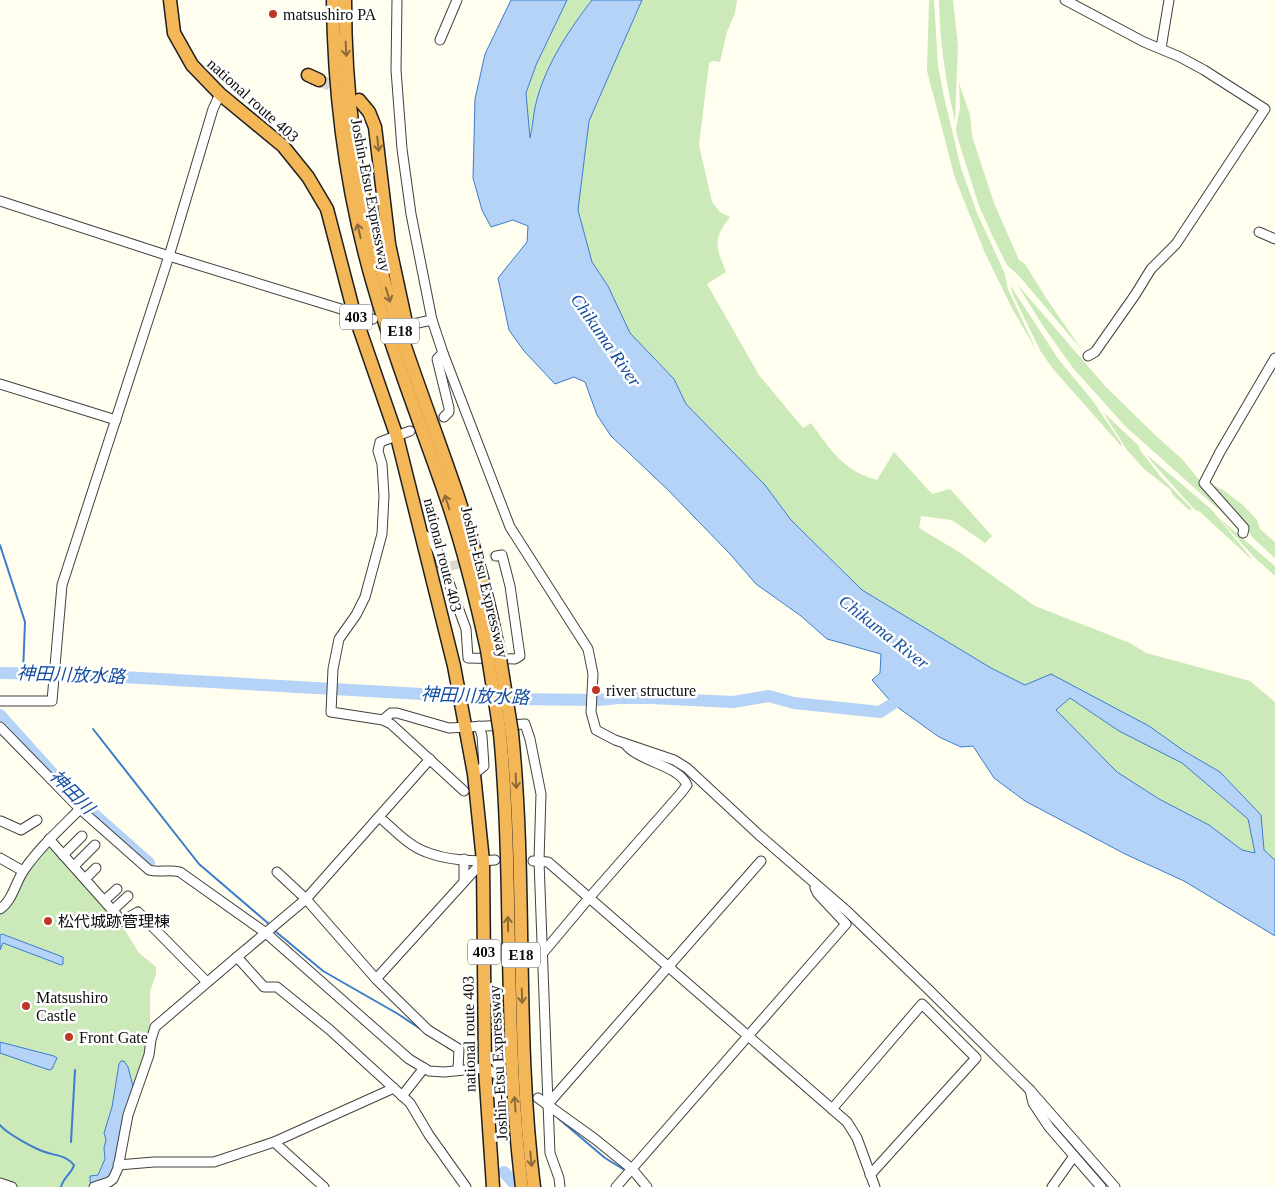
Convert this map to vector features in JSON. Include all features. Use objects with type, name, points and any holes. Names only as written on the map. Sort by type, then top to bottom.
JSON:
[{"type":"highway","name":"national route 403","points":[[170,0],[174,33],[192,65],[220,94],[283,146],[308,177],[327,209],[354,313],[397,437],[454,666],[489,860],[485,1068],[493,1187]]},
{"type":"highway","points":[[326,0],[330,58],[339,114]]},
{"type":"highway","name":"Joshin-Etsu Expressway","points":[[333,0],[339,114],[350,186],[371,278],[386,328],[458,536],[493,651]]},
{"type":"highway","name":"Joshin-Etsu Expressway","points":[[345,0],[346,58],[357,157],[377,257],[398,324],[456,491],[481,572],[518,810],[524,1052],[534,1182]]},
{"type":"highway","points":[[359,100],[369,112],[375,127],[388,234],[396,280],[413,351],[456,491]]},
{"type":"highway","name":"Joshin-Etsu Expressway","points":[[506,733],[512,1053],[522,1187]]},
{"type":"street","points":[[397,0],[396,70],[402,149],[411,214],[432,320],[510,527],[588,649],[593,674],[591,712],[596,730],[624,744],[674,760],[687,768],[880,942],[1030,1090],[1115,1187]]},
{"type":"street","points":[[440,40],[456,0]]},
{"type":"street","points":[[1065,0],[1127,34],[1161,48],[1204,70],[1265,109],[1176,244],[1151,269],[1135,295],[1094,352],[1088,356]]},
{"type":"street","points":[[1161,48],[1169,0]]},
{"type":"street","points":[[0,701],[52,700],[62,585],[169,256],[213,109],[220,94]]},
{"type":"street","points":[[0,201],[354,313],[361,320],[373,319]]},
{"type":"street","points":[[1259,232],[1275,239]]},
{"type":"street","points":[[413,324],[432,320]]},
{"type":"street","points":[[443,353],[437,359],[449,408],[449,412],[444,417]]},
{"type":"street","points":[[1243,533],[1244,528],[1204,483],[1275,358]]},
{"type":"street","points":[[0,384],[116,420]]},
{"type":"street","points":[[410,431],[380,442],[378,451],[382,464],[384,496],[382,534],[368,589],[356,615],[339,639],[333,668],[331,712],[383,720],[391,724],[464,791]]},
{"type":"street","points":[[422,535],[431,538],[447,568],[466,629],[468,658],[515,659],[520,656],[510,586],[502,555],[496,556]]},
{"type":"street","points":[[383,720],[391,714],[397,713],[449,728],[465,722],[479,726],[525,724],[530,739],[541,794],[536,861],[542,954],[550,1153],[559,1178],[560,1187]]},
{"type":"street","points":[[474,774],[484,766],[482,736],[479,726]]},
{"type":"street","points":[[0,727],[80,809],[149,870],[155,872],[172,870],[180,872],[266,933],[409,1059],[429,1071],[444,1072],[458,1069],[485,1068],[503,1078]]},
{"type":"street","points":[[542,954],[588,898],[687,785],[684,779],[676,773],[633,753],[624,744]]},
{"type":"street","points":[[94,1187],[110,1182],[118,1165],[128,1114],[149,1055],[155,1027],[306,899],[430,759]]},
{"type":"street","points":[[0,910],[8,903],[24,871],[49,839],[80,809]]},
{"type":"street","points":[[379,817],[410,843],[425,852],[464,859],[489,860]]},
{"type":"street","points":[[0,822],[21,830],[37,820]]},
{"type":"street","points":[[63,855],[82,836]]},
{"type":"street","points":[[49,839],[122,920],[138,912],[207,982]]},
{"type":"street","points":[[74,866],[95,845]]},
{"type":"street","points":[[0,858],[24,871]]},
{"type":"street","points":[[464,859],[464,881]]},
{"type":"street","points":[[376,979],[464,881],[489,860]]},
{"type":"street","points":[[548,1104],[761,860]]},
{"type":"street","points":[[536,861],[548,862],[850,1126],[875,1187]]},
{"type":"street","points":[[85,878],[96,868]]},
{"type":"street","points":[[277,872],[306,899],[376,979],[428,1030],[459,1049],[458,1069]]},
{"type":"street","points":[[616,1187],[846,924],[818,894],[809,879]]},
{"type":"street","points":[[105,900],[117,889]]},
{"type":"street","points":[[113,910],[128,896]]},
{"type":"street","points":[[237,957],[264,987],[277,987],[330,1030],[410,1103],[429,1135],[466,1187]]},
{"type":"street","points":[[832,1109],[922,1004],[976,1058],[870,1175]]},
{"type":"street","points":[[402,1096],[424,1068]]},
{"type":"street","points":[[118,1165],[154,1162],[214,1162],[274,1142],[394,1088]]},
{"type":"street","points":[[1030,1090],[1033,1102],[1049,1127],[1101,1187]]},
{"type":"street","points":[[538,1098],[632,1168],[647,1187]]},
{"type":"street","points":[[274,1142],[324,1187]]},
{"type":"street","points":[[1052,1187],[1074,1156]]},
{"type":"street","points":[[0,1183],[12,1187]]},
{"type":"green space","points":[[567,0],[592,0],[575,23],[547,72],[534,109],[529,141],[526,93],[536,65]]},
{"type":"green space","points":[[642,0],[737,0],[735,13],[727,32],[720,62],[712,61],[709,63],[699,145],[712,202],[720,212],[730,217],[718,238],[718,250],[726,272],[707,284],[759,375],[803,428],[811,423],[838,458],[855,471],[877,480],[894,452],[932,494],[950,489],[992,536],[985,543],[952,520],[921,516],[919,528],[959,552],[1035,606],[1130,643],[1146,653],[1250,681],[1275,702],[1275,860],[1264,850],[1261,815],[1220,772],[1074,686],[1025,685],[991,668],[862,590],[791,520],[765,485],[686,404],[674,379],[630,333],[608,286],[592,262],[578,210],[589,121]]},
{"type":"green space","points":[[929,0],[934,0],[938,66],[961,168],[977,213],[1005,274],[1008,289],[1036,350],[1013,310],[985,253],[955,178],[927,71]]},
{"type":"green space","points":[[939,0],[953,0],[958,46],[955,121],[944,61]]},
{"type":"green space","points":[[959,83],[970,115],[972,136],[994,203],[1019,260],[1025,264],[1082,350],[1019,276],[1007,265],[993,237],[979,206],[957,136],[956,129],[960,108]]},
{"type":"green space","points":[[1017,284],[1105,386],[1182,459],[1235,524],[1125,426],[1073,368],[1043,326]]},
{"type":"green space","points":[[1010,285],[1059,360],[1093,401],[1122,447],[1053,369],[1041,352]]},
{"type":"green space","points":[[1103,412],[1139,446],[1160,476],[1192,509],[1189,510],[1172,494],[1171,490],[1144,469],[1127,450]]},
{"type":"green space","points":[[1147,455],[1211,509],[1252,559],[1200,512],[1194,509]]},
{"type":"green space","points":[[1208,483],[1223,490],[1243,505],[1257,520],[1260,529],[1275,542],[1275,558],[1253,538],[1231,508]]},
{"type":"green space","points":[[1219,518],[1275,566],[1275,576],[1253,556]]},
{"type":"green space","points":[[1070,698],[1119,731],[1182,763],[1248,819],[1255,853],[1242,850],[1209,825],[1159,799],[1117,772],[1056,710]]},
{"type":"green space","name":"Matsushiro Castle","points":[[48,842],[118,919],[139,953],[156,967],[156,975],[150,991],[150,1031],[146,1055],[108,1179],[87,1187],[17,1187],[0,1181],[0,913],[28,868]]},
{"type":"water","name":"Chikuma River","points":[[511,0],[567,0],[536,65],[526,93],[530,138],[541,86],[567,35],[592,0],[642,0],[589,121],[578,210],[592,262],[608,286],[630,333],[674,379],[686,404],[765,485],[791,520],[862,590],[991,668],[1025,685],[1051,674],[1149,726],[1184,751],[1220,772],[1261,815],[1264,850],[1275,860],[1275,936],[1184,881],[1125,854],[1025,801],[994,778],[973,746],[961,747],[939,737],[893,704],[872,680],[880,673],[881,654],[827,639],[801,616],[756,584],[730,554],[667,489],[611,436],[597,415],[585,382],[574,377],[555,384],[524,351],[509,330],[498,278],[527,242],[528,226],[513,220],[491,227],[482,210],[473,178],[475,99],[485,54]],"holes":[[[1070,698],[1119,731],[1182,763],[1248,819],[1255,853],[1242,850],[1209,825],[1159,799],[1117,772],[1056,710]]]},
{"type":"water","points":[[2,934],[63,957],[63,964],[61,965],[3,943],[0,950],[0,935]]},
{"type":"water","points":[[0,1042],[57,1058],[52,1069],[49,1070],[0,1053]]},
{"type":"water","points":[[121,1061],[124,1061],[128,1067],[134,1090],[116,1165],[110,1178],[92,1184],[90,1176],[98,1175],[105,1159],[104,1148],[106,1140],[104,1133],[112,1107]]},
{"type":"waterway","points":[[0,545],[25,622],[23,673]]},
{"type":"waterway","name":"神田川放水路","points":[[0,673],[69,674],[510,699],[598,700],[651,698],[733,702],[769,696],[794,703],[880,712],[906,695]]},
{"type":"waterway","name":"神田川放水路","points":[[69,674],[72,679]]},
{"type":"waterway","name":"神田川","points":[[0,715],[69,792],[149,863]]},
{"type":"waterway","points":[[93,729],[199,864],[269,924]]},
{"type":"waterway","points":[[275,931],[323,971],[422,1030]]},
{"type":"waterway","points":[[447,1047],[454,1051]]},
{"type":"waterway","points":[[71,1142],[75,1070]]},
{"type":"waterway","points":[[559,1119],[605,1158],[623,1169]]},
{"type":"waterway","points":[[0,1125],[28,1144],[64,1158],[74,1165],[61,1187]]},
{"type":"waterway","name":"神田川","points":[[504,1172],[517,1187]]},
{"type":"waterway","points":[[634,1178],[641,1187]]},
{"type":"tunnel","points":[[319,80],[346,92]]},
{"type":"tunnel","points":[[410,431],[444,417]]},
{"type":"tunnel","points":[[450,566],[496,556]]},
{"type":"place","name":"matsushiro PA","points":[[273,14]]},
{"type":"place","name":"river structure","points":[[596,690]]},
{"type":"place","name":"松代城跡管理棟","points":[[48,921]]},
{"type":"place","name":"Matsushiro Castle","points":[[26,1006]]},
{"type":"place","name":"Front Gate","points":[[69,1037]]}]
